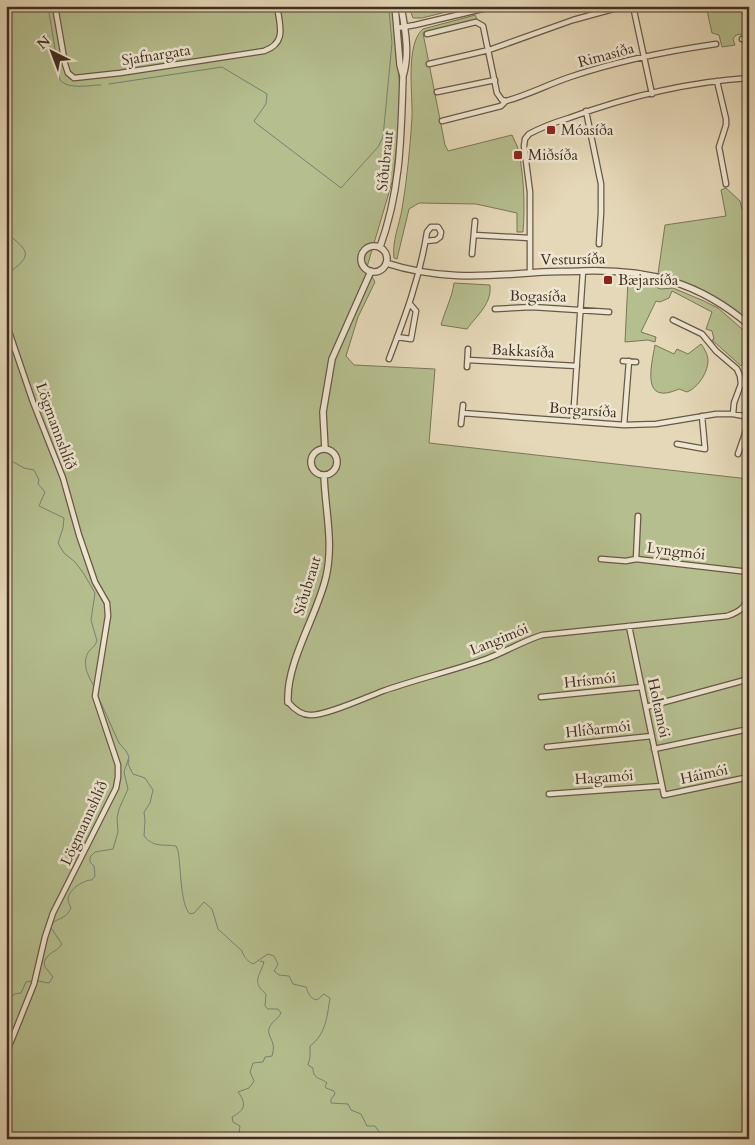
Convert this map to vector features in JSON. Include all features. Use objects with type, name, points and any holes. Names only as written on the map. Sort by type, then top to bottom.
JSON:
[{"type":"street","name":"Sjafnargata","points":[[55,6],[65,64],[68,73],[74,78],[120,73],[264,51],[276,45],[280,39],[277,6]]},
{"type":"street","name":"Síðubraut","points":[[395,6],[400,65],[403,76]]},
{"type":"street","name":"Síðubraut","points":[[380,247],[396,192],[401,155],[403,76],[406,66],[405,27],[401,6]]},
{"type":"street","points":[[397,28],[495,6]]},
{"type":"street","points":[[429,64],[490,50],[573,20],[624,6]]},
{"type":"street","points":[[633,6],[652,94]]},
{"type":"street","points":[[427,34],[476,22],[483,26],[490,50],[497,92],[502,100],[506,101]]},
{"type":"street","points":[[742,39],[749,39]]},
{"type":"street","name":"Rimasíða","points":[[442,120],[501,106],[506,101],[570,77],[644,58],[716,44]]},
{"type":"street","points":[[530,272],[530,192],[524,146],[525,139],[534,131],[586,111],[652,94],[716,81],[749,78]]},
{"type":"street","points":[[437,92],[495,80]]},
{"type":"street","points":[[716,81],[726,119],[719,147],[726,184]]},
{"type":"street","points":[[586,111],[601,184],[599,244]]},
{"type":"street","points":[[472,254],[475,222]]},
{"type":"street","points":[[474,235],[530,238]]},
{"type":"street","points":[[389,359],[410,304],[420,272],[426,241]]},
{"type":"street","points":[[372,246],[380,247],[386,255],[386,263],[381,270],[371,271],[362,264],[363,252],[372,246]]},
{"type":"street","name":"Vestursíða","points":[[386,263],[420,272],[482,277],[530,272],[628,272],[670,280],[712,298],[749,325]]},
{"type":"street","points":[[325,449],[323,412],[332,359],[371,271]]},
{"type":"street","points":[[573,421],[584,271]]},
{"type":"street","points":[[397,336],[412,339],[416,311],[410,304]]},
{"type":"street","name":"Bogasíða","points":[[495,310],[532,307],[581,310]]},
{"type":"street","points":[[581,310],[609,312]]},
{"type":"street","points":[[673,320],[703,335],[716,351],[737,369],[741,384],[734,403],[733,414]]},
{"type":"street","name":"Lögmannshlíð","points":[[6,323],[33,402],[63,478],[95,582],[107,603],[108,616],[94,696],[118,764],[116,788],[53,913],[45,937],[34,984],[6,1054]]},
{"type":"street","points":[[467,367],[468,348]]},
{"type":"street","name":"Bakkasíða","points":[[468,360],[577,366]]},
{"type":"street","points":[[623,361],[636,362]]},
{"type":"street","points":[[624,426],[629,361]]},
{"type":"street","points":[[461,424],[463,405]]},
{"type":"street","name":"Borgarsíða","points":[[462,413],[624,426],[656,424],[702,416],[733,414],[749,417]]},
{"type":"street","points":[[702,416],[705,449]]},
{"type":"street","points":[[738,454],[749,422]]},
{"type":"street","points":[[676,444],[711,450]]},
{"type":"street","points":[[325,449],[333,453],[337,463],[333,471],[324,475],[314,470],[311,461],[315,453],[325,449]]},
{"type":"street","name":"Síðubraut","points":[[288,702],[293,670],[324,586],[330,553],[324,475]]},
{"type":"street","points":[[749,502],[749,512]]},
{"type":"street","points":[[636,559],[638,516]]},
{"type":"street","name":"Lyngmói","points":[[601,559],[626,561],[636,559],[749,572]]},
{"type":"street","name":"Langimói","points":[[288,702],[298,712],[314,715],[489,658],[529,639],[542,635],[727,616],[737,613],[744,608],[749,594]]},
{"type":"street","name":"Holtamói","points":[[629,626],[664,795]]},
{"type":"street","points":[[646,707],[749,679]]},
{"type":"street","name":"Hrísmói","points":[[541,697],[642,687]]},
{"type":"street","points":[[654,749],[749,729]]},
{"type":"street","name":"Hlíðarmói","points":[[547,747],[652,736]]},
{"type":"street","name":"Háimói","points":[[664,795],[749,777]]},
{"type":"street","name":"Hagamói","points":[[549,794],[662,786]]},
{"type":"green space","points":[[6,6],[392,6],[400,88],[398,135],[393,179],[367,267],[375,282],[358,317],[346,356],[354,365],[435,369],[429,443],[749,479],[744,511],[745,520],[749,521],[749,1139],[6,1139]]},
{"type":"green space","points":[[404,6],[470,6],[422,18],[413,18],[410,10]]},
{"type":"green space","points":[[706,6],[741,6],[747,35],[736,35],[733,39],[735,45],[722,47],[719,35],[712,33]]},
{"type":"green space","points":[[475,15],[477,19],[423,33],[445,145],[448,151],[512,135],[518,148],[516,151],[517,157],[520,158],[524,204],[523,232],[517,232],[517,213],[476,204],[419,203],[409,209],[397,259],[394,258],[394,246],[402,209],[409,152],[412,118],[411,70],[417,36],[423,29]]},
{"type":"green space","points":[[726,188],[740,201],[742,209],[749,208],[749,323],[728,305],[695,286],[658,274],[665,225],[726,216],[721,190]]},
{"type":"green space","points":[[628,280],[661,289],[673,288],[718,308],[749,335],[749,357],[741,366],[712,340],[714,339],[712,331],[706,329],[712,312],[672,291],[669,298],[660,302],[656,301],[641,332],[656,337],[655,342],[648,340],[625,342]]},
{"type":"green space","points":[[454,283],[490,285],[489,298],[486,304],[467,329],[441,325]]},
{"type":"green space","points":[[701,344],[707,355],[708,364],[705,374],[695,387],[687,392],[679,389],[667,393],[659,392],[654,388],[651,382],[651,373],[655,345],[674,354],[677,349],[688,354]]},
{"type":"waterway","points":[[48,6],[60,80],[74,86],[101,85]]},
{"type":"waterway","points":[[109,84],[222,67],[267,94],[266,104],[254,121],[341,188],[378,147],[383,137],[392,43],[389,11]]},
{"type":"waterway","points":[[6,232],[25,251],[24,260],[19,265],[11,271],[6,269]]},
{"type":"waterway","points":[[6,351],[11,353],[9,360],[6,359]]},
{"type":"waterway","points":[[6,383],[8,386],[6,390]]},
{"type":"waterway","points":[[6,427],[6,434],[12,449],[7,456],[8,459],[24,468],[34,470],[39,480],[38,484],[45,492],[39,506],[64,518],[58,543],[64,553],[75,562],[84,574],[95,593],[91,620],[97,641],[89,651],[85,665],[94,686]]},
{"type":"waterway","points":[[38,981],[49,983],[53,977],[45,967],[44,962],[62,944],[51,928],[52,924],[68,913],[71,908],[68,901],[69,896],[73,889],[81,883],[92,880],[95,876],[94,866],[90,862],[90,857],[95,852],[113,849],[118,832],[117,818],[119,809],[128,789],[124,772],[129,757],[119,743],[97,694]]},
{"type":"waterway","points":[[129,760],[128,764],[133,774],[145,778],[153,790],[150,803],[144,812],[144,836],[155,844],[176,846],[184,902],[190,914],[194,913],[204,902],[212,909],[218,929],[242,951],[249,962],[253,964],[268,954],[274,956],[278,964],[274,971],[279,975],[289,976],[293,984],[306,987],[314,999],[317,1000],[324,994],[330,998],[323,1031],[310,1046],[308,1065],[313,1068],[316,1077],[327,1083],[326,1088],[334,1091],[335,1094],[331,1099],[331,1103],[348,1104],[351,1110],[361,1114],[367,1126],[375,1126],[384,1139]]},
{"type":"waterway","points":[[238,1139],[240,1126],[233,1122],[232,1117],[240,1112],[243,1106],[243,1100],[238,1092],[249,1088],[254,1081],[250,1072],[253,1063],[263,1062],[265,1057],[272,1056],[273,1043],[269,1035],[269,1029],[281,1013],[278,1009],[268,1009],[265,1006],[266,994],[261,990],[258,982],[264,962],[260,961]]},
{"type":"waterway","points":[[6,1009],[14,994],[21,993],[26,982],[31,981]]},
{"type":"place","name":"Móasíða","points":[[551,130]]},
{"type":"place","name":"Miðsíða","points":[[518,155]]},
{"type":"place","name":"Bæjarsíða","points":[[608,280]]}]
